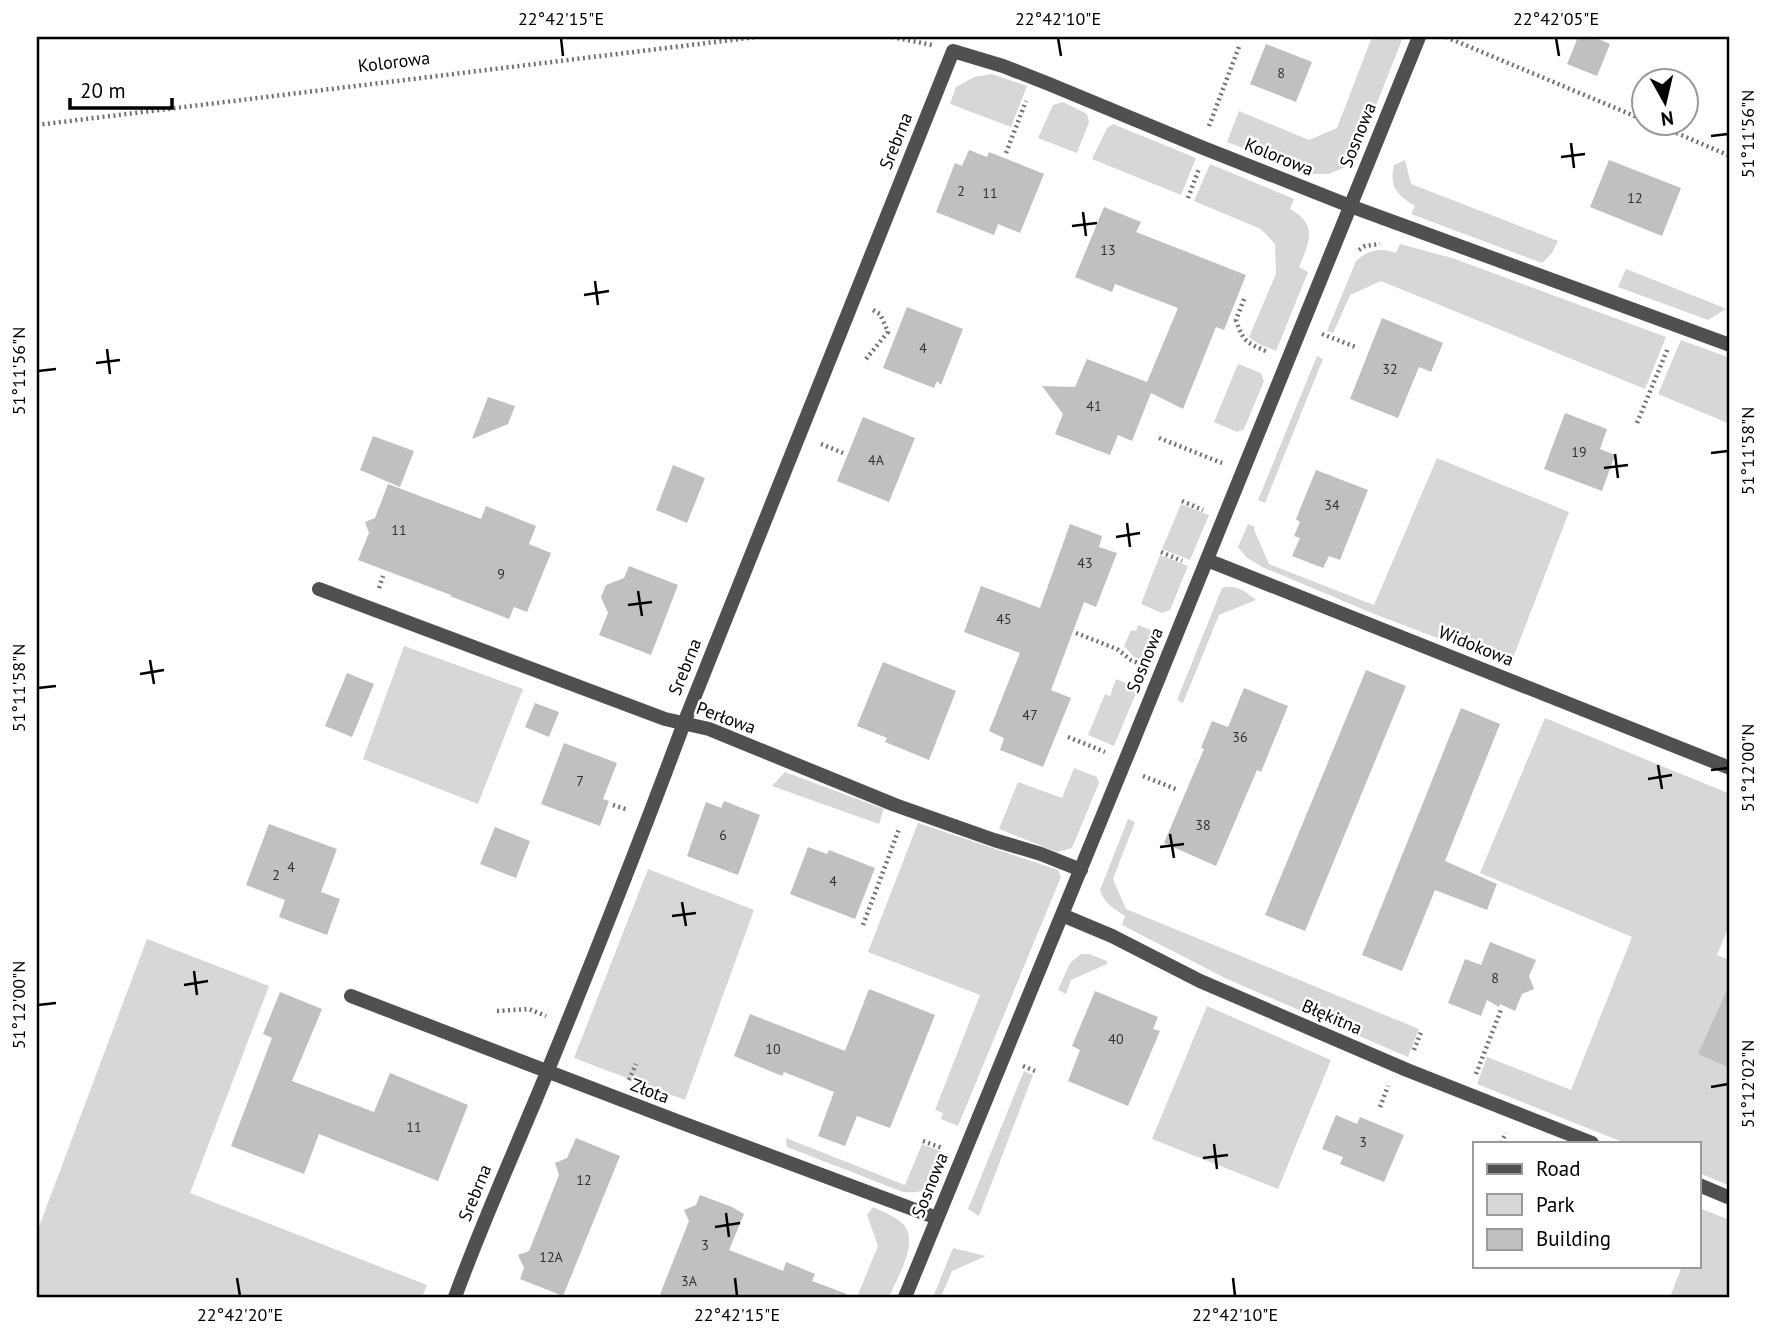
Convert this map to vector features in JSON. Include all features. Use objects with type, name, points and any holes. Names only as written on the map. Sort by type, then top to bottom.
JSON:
[{"type":"street","name":"Sosnowa","points":[[905,1297],[1419,37]]},
{"type":"street","name":"Kolorowa","points":[[953,51],[1003,66],[1350,206],[1730,345]]},
{"type":"street","name":"Srebrna","points":[[455,1297],[649,818],[684,723],[953,51]]},
{"type":"street","name":"Widokowa","points":[[1207,560],[1730,768]]},
{"type":"street","name":"Perłowa","points":[[319,589],[665,719],[709,729],[907,809],[1081,870]]},
{"type":"street","name":"Błękitna","points":[[1062,915],[1112,936],[1200,981],[1406,1070],[1589,1142]]},
{"type":"street","name":"Złota","points":[[351,996],[937,1218]]},
{"type":"street","points":[[1700,1185],[1730,1198]]},
{"type":"path","name":"Kolorowa","points":[[37,125],[756,37]]},
{"type":"path","points":[[892,37],[953,51]]},
{"type":"path","points":[[1446,37],[1630,114]]},
{"type":"path","points":[[1201,147],[1240,44]]},
{"type":"path","points":[[1006,153],[1035,79]]},
{"type":"path","points":[[1684,136],[1730,156]]},
{"type":"path","points":[[1356,252],[1365,246],[1391,245],[1400,224]]},
{"type":"path","points":[[1244,299],[1236,320],[1247,343],[1288,360]]},
{"type":"path","points":[[852,303],[880,313],[888,332],[866,359]]},
{"type":"path","points":[[1637,423],[1677,325]]},
{"type":"path","points":[[1301,326],[1358,348]]},
{"type":"path","points":[[1159,439],[1242,471]]},
{"type":"path","points":[[1076,633],[1117,649],[1131,660],[1161,673]]},
{"type":"path","points":[[1068,737],[1178,790]]},
{"type":"path","points":[[863,925],[907,809]]},
{"type":"path","points":[[497,1011],[529,1009],[566,1024]]},
{"type":"path","points":[[1468,1094],[1501,1010]]},
{"type":"green space","points":[[1372,37],[1403,37],[1359,149],[1345,167],[1329,174],[1312,174],[1227,142],[1239,111],[1309,140],[1337,128]]},
{"type":"green space","points":[[992,74],[1027,86],[1011,127],[950,104],[956,87],[974,77]]},
{"type":"green space","points":[[1063,102],[1087,114],[1089,122],[1077,153],[1038,138],[1053,105]]},
{"type":"green space","points":[[1113,124],[1196,158],[1181,195],[1092,159],[1107,128]]},
{"type":"green space","points":[[1405,160],[1411,184],[1558,241],[1552,253],[1542,263],[1411,214],[1415,206],[1399,194],[1393,179],[1394,165]]},
{"type":"green space","points":[[1210,164],[1294,199],[1290,209],[1305,221],[1308,228],[1308,242],[1299,267],[1308,272],[1276,351],[1249,337],[1276,274],[1275,244],[1261,229],[1194,201]]},
{"type":"green space","points":[[1400,244],[1452,258],[1666,337],[1645,389],[1381,281],[1350,295],[1333,333],[1327,331],[1356,261],[1374,251],[1396,253]]},
{"type":"green space","points":[[1626,269],[1726,309],[1708,320],[1618,287]]},
{"type":"green space","points":[[1681,340],[1730,358],[1730,424],[1658,394]]},
{"type":"green space","points":[[1317,356],[1323,359],[1265,503],[1258,500]]},
{"type":"green space","points":[[1238,364],[1261,373],[1264,381],[1244,429],[1237,432],[1214,422]]},
{"type":"green space","points":[[1437,458],[1569,512],[1510,666],[1262,567],[1246,557],[1238,547],[1248,524],[1255,527],[1269,564],[1374,605]]},
{"type":"green space","points":[[1181,504],[1209,515],[1190,560],[1162,549]]},
{"type":"green space","points":[[1160,555],[1188,566],[1170,610],[1162,613],[1141,604]]},
{"type":"green space","points":[[1231,587],[1246,592],[1256,600],[1219,615],[1183,703],[1177,700],[1222,588]]},
{"type":"green space","points":[[1138,625],[1156,632],[1159,638],[1148,663],[1134,657],[1124,646],[1131,630],[1136,631]]},
{"type":"green space","points":[[404,646],[523,689],[478,804],[363,759]]},
{"type":"green space","points":[[1116,679],[1133,686],[1136,693],[1114,746],[1088,735],[1105,694],[1110,696]]},
{"type":"green space","points":[[1545,718],[1730,794],[1730,924],[1717,955],[1730,960],[1730,1186],[1700,1173],[1700,1142],[1622,1142],[1477,1084],[1487,1057],[1571,1090],[1632,937],[1480,873]]},
{"type":"green space","points":[[1074,768],[1097,777],[1099,783],[1072,848],[1057,852],[999,829],[1018,782],[1062,798]]},
{"type":"green space","points":[[785,772],[884,809],[879,824],[772,786]]},
{"type":"green space","points":[[1128,819],[1135,822],[1113,879],[1126,909],[1419,1029],[1408,1057],[1227,979],[1122,925],[1125,916],[1107,902],[1100,890]]},
{"type":"green space","points":[[918,823],[1058,870],[1061,877],[958,1126],[941,1119],[943,1113],[935,1110],[980,995],[868,952]]},
{"type":"green space","points":[[648,869],[754,910],[685,1100],[574,1058]]},
{"type":"green space","points":[[147,939],[269,986],[190,1193],[427,1285],[422,1297],[37,1297],[37,1232]]},
{"type":"green space","points":[[1081,954],[1089,954],[1107,961],[1107,964],[1071,980],[1066,994],[1058,990],[1070,963]]},
{"type":"green space","points":[[1207,1006],[1331,1060],[1278,1189],[1152,1139]]},
{"type":"green space","points":[[1024,1071],[1033,1075],[979,1216],[968,1209]]},
{"type":"green space","points":[[786,1138],[905,1185],[922,1144],[948,1154],[933,1184],[921,1191],[903,1192],[787,1147]]},
{"type":"green space","points":[[873,1207],[903,1224],[908,1232],[908,1250],[889,1297],[857,1297],[878,1246],[867,1215]]},
{"type":"green space","points":[[1700,1208],[1730,1220],[1730,1297],[1670,1297],[1681,1268],[1700,1268]]},
{"type":"green space","points":[[953,1248],[986,1256],[952,1271],[941,1297],[933,1297]]},
{"type":"building","points":[[1578,37],[1594,37],[1610,44],[1597,76],[1567,64]]},
{"type":"building","points":[[1266,44],[1312,62],[1296,102],[1250,84]]},
{"type":"building","points":[[969,150],[987,157],[989,152],[1044,174],[1020,233],[998,224],[994,235],[936,212],[955,163],[962,166]]},
{"type":"building","points":[[1609,160],[1681,188],[1662,236],[1590,207]]},
{"type":"building","points":[[1104,207],[1141,222],[1136,232],[1246,275],[1224,330],[1216,327],[1183,409],[1151,393],[1132,441],[1118,435],[1110,455],[1055,434],[1063,414],[1042,386],[1075,387],[1087,359],[1147,382],[1178,308],[1115,284],[1112,292],[1075,277]]},
{"type":"building","points":[[907,307],[963,329],[941,385],[937,381],[934,388],[883,368]]},
{"type":"building","points":[[1382,318],[1443,343],[1431,372],[1419,367],[1398,418],[1350,399]]},
{"type":"building","points":[[488,397],[515,406],[508,424],[472,439]]},
{"type":"building","points":[[1565,413],[1607,429],[1600,449],[1615,455],[1602,491],[1544,469]]},
{"type":"building","points":[[863,417],[915,438],[889,502],[837,481]]},
{"type":"building","points":[[373,436],[414,451],[400,487],[360,470]]},
{"type":"building","points":[[673,465],[705,478],[687,523],[656,510]]},
{"type":"building","points":[[1316,470],[1368,490],[1340,560],[1329,556],[1323,568],[1292,556],[1300,538],[1294,536],[1300,522],[1296,519]]},
{"type":"building","points":[[388,484],[481,519],[486,506],[536,526],[529,544],[551,553],[527,612],[514,607],[509,619],[358,560],[369,533],[365,522],[375,518]]},
{"type":"building","points":[[1070,524],[1102,536],[1099,547],[1117,553],[1096,607],[1084,602],[1051,690],[1071,698],[1043,767],[1000,750],[1004,738],[989,731],[1020,653],[964,632],[981,586],[1040,608]]},
{"type":"building","points":[[629,566],[678,585],[651,655],[599,635],[608,613],[601,597],[606,585],[624,578]]},
{"type":"building","points":[[883,662],[956,691],[929,760],[885,742],[887,738],[857,726]]},
{"type":"building","points":[[1366,670],[1406,686],[1305,931],[1265,915]]},
{"type":"building","points":[[347,673],[374,684],[352,737],[325,726]]},
{"type":"building","points":[[1244,688],[1288,706],[1261,772],[1257,770],[1216,866],[1164,843],[1204,749],[1201,748],[1212,721],[1228,727]]},
{"type":"building","points":[[535,703],[559,712],[549,737],[525,727]]},
{"type":"building","points":[[1461,708],[1500,724],[1445,861],[1497,884],[1487,910],[1435,890],[1402,971],[1362,955]]},
{"type":"building","points":[[564,743],[617,763],[603,799],[609,801],[600,826],[541,804]]},
{"type":"building","points":[[724,801],[760,815],[738,875],[687,856],[706,802],[721,808]]},
{"type":"building","points":[[269,824],[337,849],[321,892],[340,899],[327,935],[279,917],[285,900],[246,885]]},
{"type":"building","points":[[495,827],[530,841],[516,878],[480,864]]},
{"type":"building","points":[[808,847],[827,854],[829,850],[875,868],[855,919],[790,894]]},
{"type":"building","points":[[1490,942],[1536,960],[1529,976],[1534,989],[1522,994],[1515,1011],[1500,1004],[1499,1007],[1487,1000],[1481,1016],[1448,1003],[1465,959],[1481,965]]},
{"type":"building","points":[[1730,983],[1730,1068],[1698,1054]]},
{"type":"building","points":[[869,989],[935,1015],[890,1128],[857,1116],[845,1146],[818,1136],[834,1092],[784,1072],[782,1076],[734,1056],[750,1014],[845,1051]]},
{"type":"building","points":[[1095,991],[1158,1017],[1153,1029],[1160,1031],[1128,1106],[1068,1081],[1080,1050],[1072,1046]]},
{"type":"building","points":[[280,992],[322,1009],[292,1081],[374,1112],[390,1073],[468,1105],[438,1181],[319,1134],[304,1174],[231,1146],[272,1038],[263,1034]]},
{"type":"building","points":[[1336,1115],[1357,1124],[1360,1117],[1404,1135],[1384,1182],[1340,1164],[1343,1157],[1322,1149]]},
{"type":"building","points":[[576,1138],[620,1156],[563,1296],[520,1279],[524,1268],[518,1255],[529,1251],[559,1175],[555,1163],[567,1158]]},
{"type":"building","points":[[700,1195],[744,1214],[729,1250],[783,1271],[786,1262],[815,1274],[812,1281],[847,1294],[846,1297],[659,1297],[689,1221],[684,1210],[696,1205]]}]
